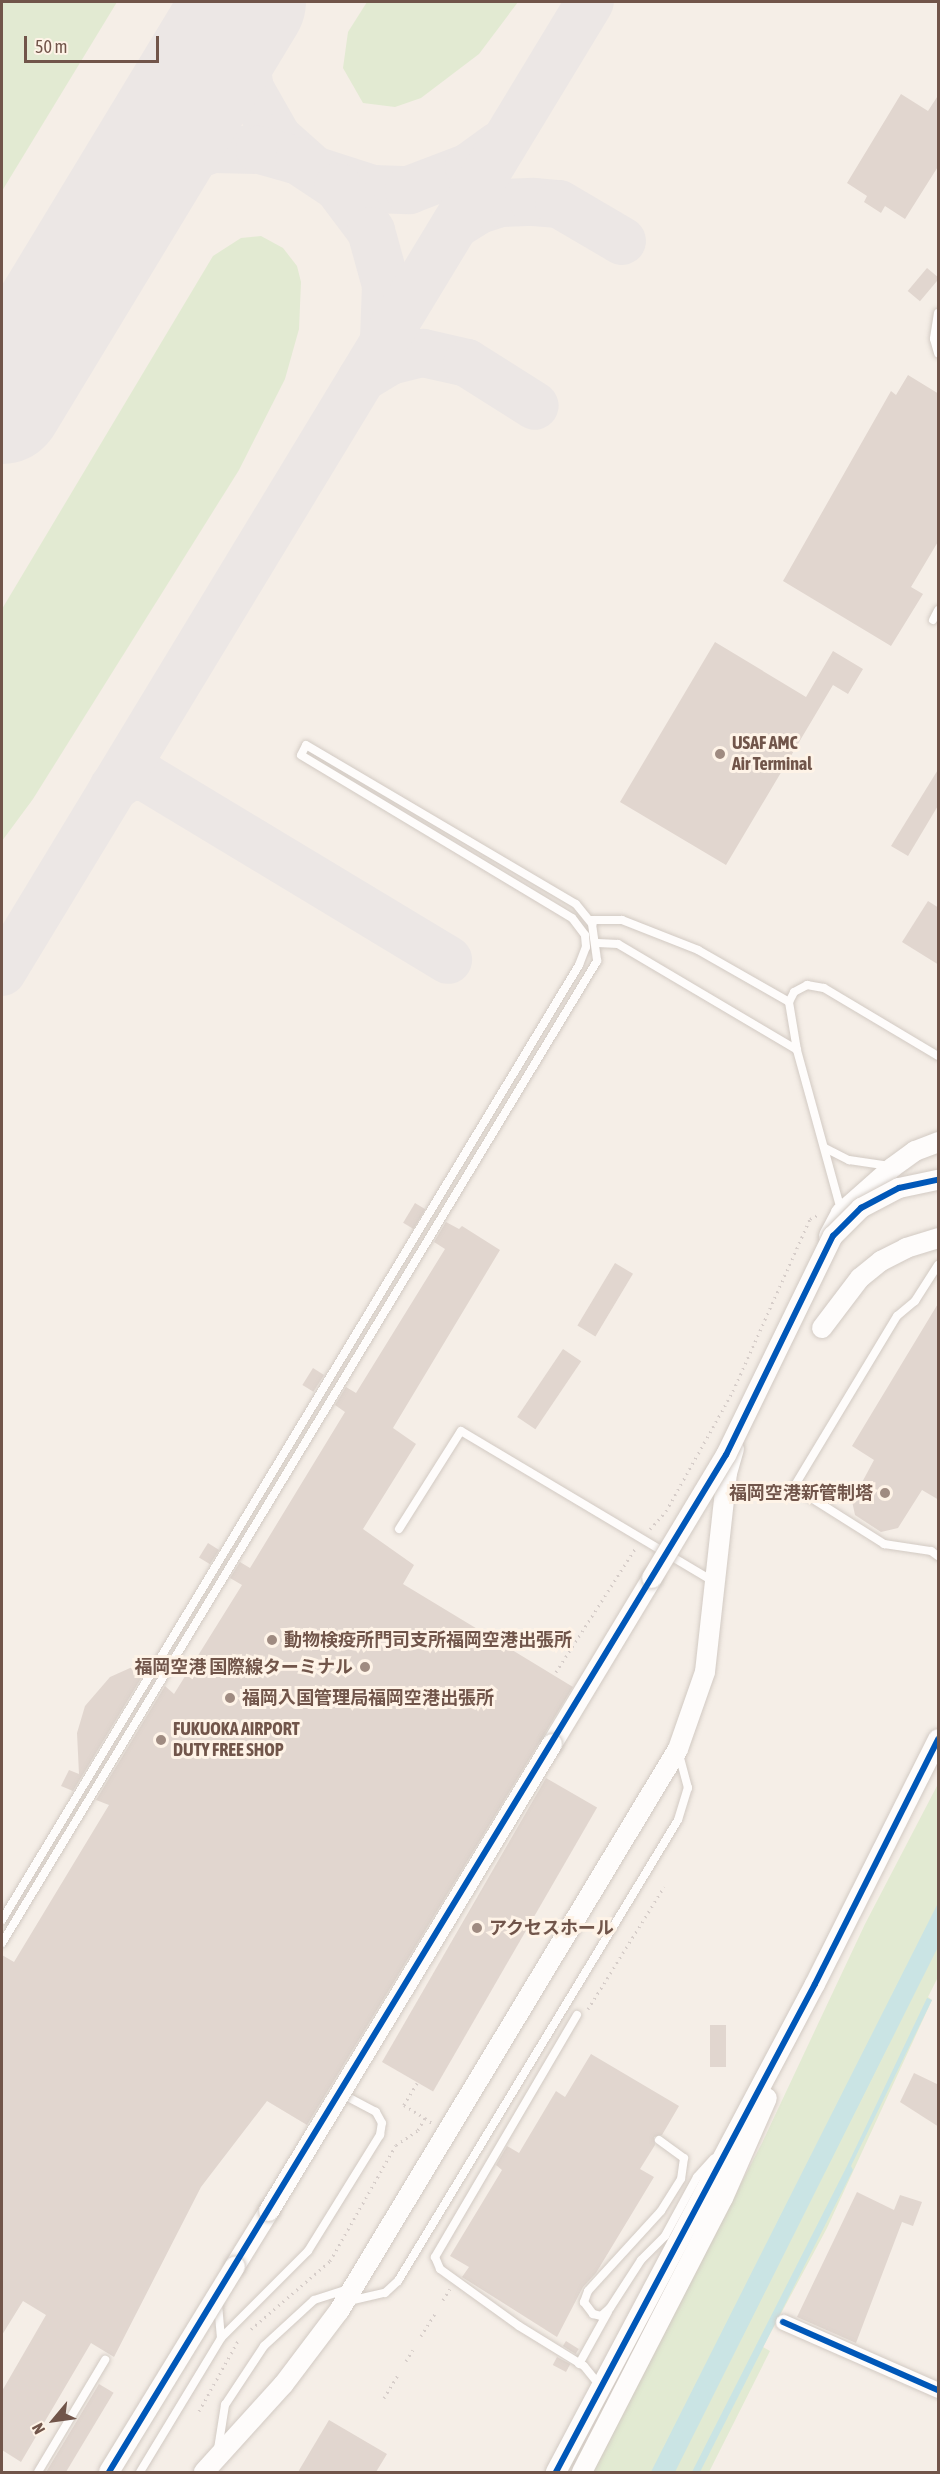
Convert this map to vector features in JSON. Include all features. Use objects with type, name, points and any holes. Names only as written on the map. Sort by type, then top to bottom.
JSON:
[{"type":"street","points":[[204,2472],[283,2385],[349,2294],[678,1749],[705,1672],[731,1455],[811,1268],[840,1208],[915,1151],[939,1142]]},
{"type":"street","points":[[109,2472],[726,1455],[832,1236],[861,1208],[899,1188],[939,1180]]},
{"type":"street","points":[[822,1328],[860,1278],[881,1261],[906,1248],[939,1238]]},
{"type":"street","points":[[556,2472],[793,2025],[939,1739]]},
{"type":"street","points":[[582,2472],[723,2198],[767,2097],[793,2025]]},
{"type":"street","points":[[783,2322],[939,2390]]},
{"type":"lane","points":[[939,313],[934,339],[939,353]]},
{"type":"lane","points":[[933,620],[939,610]]},
{"type":"lane","points":[[2,1920],[579,966],[586,947],[585,935],[572,918],[301,755],[306,745],[576,904],[590,920],[598,943],[597,961],[2,1943]]},
{"type":"lane","points":[[590,920],[622,920],[698,950],[789,1002]]},
{"type":"lane","points":[[598,943],[618,944],[797,1050]]},
{"type":"lane","points":[[840,1208],[797,1050],[789,1002],[800,987],[824,988],[939,1056]]},
{"type":"lane","points":[[825,1148],[849,1160],[893,1167]]},
{"type":"lane","points":[[939,1265],[915,1301],[897,1316],[794,1487],[884,1544],[931,1551],[939,1556]]},
{"type":"lane","points":[[399,1529],[461,1431],[716,1583]]},
{"type":"lane","points":[[217,2457],[225,2405],[264,2346],[314,2300],[349,2294],[371,2299],[385,2293],[398,2281],[678,1820],[688,1788],[678,1749]]},
{"type":"lane","points":[[580,2017],[435,2257],[440,2269],[519,2326],[579,2364],[602,2388]]},
{"type":"lane","points":[[140,2472],[221,2338],[308,2251],[380,2135],[382,2123],[376,2112],[350,2096],[338,2094],[327,2102],[225,2273],[218,2295],[221,2338]]},
{"type":"lane","points":[[579,2364],[610,2308],[641,2260],[665,2236],[697,2177],[736,2131]]},
{"type":"lane","points":[[610,2308],[601,2316],[593,2314],[585,2302],[588,2291],[661,2211],[684,2168],[684,2158],[658,2140]]},
{"type":"lane","points":[[38,2472],[105,2360]]},
{"type":"path","points":[[556,1672],[643,1538],[666,1511],[733,1391],[810,1219],[840,1208]]},
{"type":"path","points":[[580,2017],[663,1887]]},
{"type":"path","points":[[417,2083],[404,2105],[439,2127]]},
{"type":"path","points":[[396,2145],[418,2130],[425,2118]]},
{"type":"path","points":[[421,2336],[435,2314]]},
{"type":"path","points":[[406,2361],[413,2350]]},
{"type":"path","points":[[384,2398],[398,2375]]},
{"type":"green space","points":[[2,2],[117,2],[2,191]]},
{"type":"green space","points":[[367,2],[518,2],[479,54],[421,98],[395,107],[363,103],[343,68],[348,32]]},
{"type":"green space","points":[[261,236],[283,248],[297,266],[301,282],[299,329],[285,379],[239,470],[33,799],[2,841],[2,609],[213,256],[241,238]]},
{"type":"green space","points":[[938,1784],[938,1977],[928,1997],[932,2000],[827,2228],[763,2347],[770,2351],[709,2472],[591,2472],[762,2143],[865,1924]]},
{"type":"water","points":[[938,1903],[938,1947],[675,2472],[651,2472]]},
{"type":"water","points":[[927,1998],[932,2000],[851,2166],[853,2170],[700,2472],[692,2472],[847,2166]]},
{"type":"building","points":[[901,94],[928,111],[939,94],[939,165],[905,219],[885,206],[881,213],[864,202],[867,196],[847,183]]},
{"type":"building","points":[[927,268],[938,280],[920,301],[908,291]]},
{"type":"building","points":[[908,375],[939,394],[939,540],[911,587],[923,594],[891,646],[783,581],[891,391],[896,395]]},
{"type":"building","name":"USAF AMC Air Terminal","points":[[715,642],[806,697],[833,651],[863,669],[848,694],[833,685],[726,865],[620,802]]},
{"type":"building","points":[[939,768],[939,804],[908,856],[891,846]]},
{"type":"building","points":[[928,901],[939,908],[939,965],[902,942]]},
{"type":"building","points":[[415,1203],[425,1209],[413,1229],[403,1223]]},
{"type":"building","name":"福岡空港 国際線ターミナル","points":[[446,1222],[459,1229],[462,1226],[500,1250],[393,1428],[416,1444],[363,1529],[414,1565],[403,1584],[573,1687],[307,2125],[267,2101],[201,2187],[114,2357],[91,2343],[21,2462],[2,2450],[2,2391],[46,2315],[23,2301],[2,2335],[2,1955],[14,1962],[109,1805],[96,1800],[165,1686],[174,1694],[242,1585],[230,1578],[240,1562],[250,1568],[345,1412],[335,1405],[346,1387],[356,1393],[445,1249],[434,1242]]},
{"type":"building","points":[[615,1263],[633,1274],[595,1336],[577,1326]]},
{"type":"building","points":[[939,1302],[939,1500],[922,1490],[898,1528],[881,1532],[855,1515],[852,1501],[874,1460],[852,1446]]},
{"type":"building","points":[[563,1349],[581,1361],[535,1429],[517,1417]]},
{"type":"building","points":[[313,1368],[324,1375],[313,1392],[302,1385]]},
{"type":"building","points":[[208,1543],[219,1550],[210,1564],[199,1557]]},
{"type":"building","points":[[139,1664],[146,1670],[73,1791],[61,1786],[69,1770],[79,1774],[77,1733],[85,1706],[110,1677]]},
{"type":"building","name":"アクセスホール","points":[[546,1778],[597,1808],[433,2092],[382,2062]]},
{"type":"building","points":[[710,2025],[726,2025],[726,2067],[710,2067]]},
{"type":"building","points":[[591,2054],[679,2106],[662,2135],[654,2137],[655,2145],[640,2169],[654,2177],[596,2273],[583,2287],[557,2337],[462,2277],[469,2267],[450,2256],[502,2170],[496,2165],[507,2146],[519,2153],[556,2091],[565,2097]]},
{"type":"building","points":[[914,2073],[939,2085],[939,2127],[900,2102]]},
{"type":"building","points":[[857,2192],[894,2210],[900,2195],[922,2202],[913,2226],[902,2222],[856,2343],[797,2317]]},
{"type":"building","points":[[566,2341],[579,2349],[576,2354],[563,2346]]},
{"type":"building","points":[[557,2357],[570,2364],[566,2372],[553,2365]]},
{"type":"building","points":[[99,2384],[114,2393],[66,2472],[46,2472]]},
{"type":"building","points":[[329,2420],[387,2454],[376,2472],[298,2472]]},
{"type":"taxiway","points":[[249,2],[243,47],[250,89],[278,138],[314,170],[373,189],[409,190],[469,167],[499,145]]},
{"type":"taxiway","points":[[2,972],[590,2]]},
{"type":"taxiway","points":[[123,203],[168,165],[213,149],[260,150],[299,161],[338,187],[371,231],[386,285],[384,340]]},
{"type":"taxiway","points":[[455,225],[479,210],[501,203],[559,204],[622,241]]},
{"type":"taxiway","points":[[362,378],[390,361],[423,353],[467,363],[535,406]]},
{"type":"taxiway","points":[[113,788],[128,777],[145,777],[448,960]]},
{"type":"runway","points":[[2,403],[245,2]]},
{"type":"cycle path","points":[[109,2472],[726,1455],[833,1236],[861,1208],[899,1188],[938,1180]]},
{"type":"cycle path","points":[[556,2472],[815,1984],[938,1739]]},
{"type":"cycle path","points":[[783,2322],[938,2390]]},
{"type":"place","name":"USAF AMC Air Terminal","points":[[720,754]]},
{"type":"place","name":"福岡空港新管制塔","points":[[885,1493]]},
{"type":"place","name":"動物検疫所門司支所福岡空港出張所","points":[[272,1640]]},
{"type":"place","name":"福岡空港 国際線ターミナル","points":[[365,1667]]},
{"type":"place","name":"福岡入国管理局福岡空港出張所","points":[[230,1698]]},
{"type":"place","name":"FUKUOKA AIRPORT DUTY FREE SHOP","points":[[161,1740]]},
{"type":"place","name":"アクセスホール","points":[[477,1928]]}]
